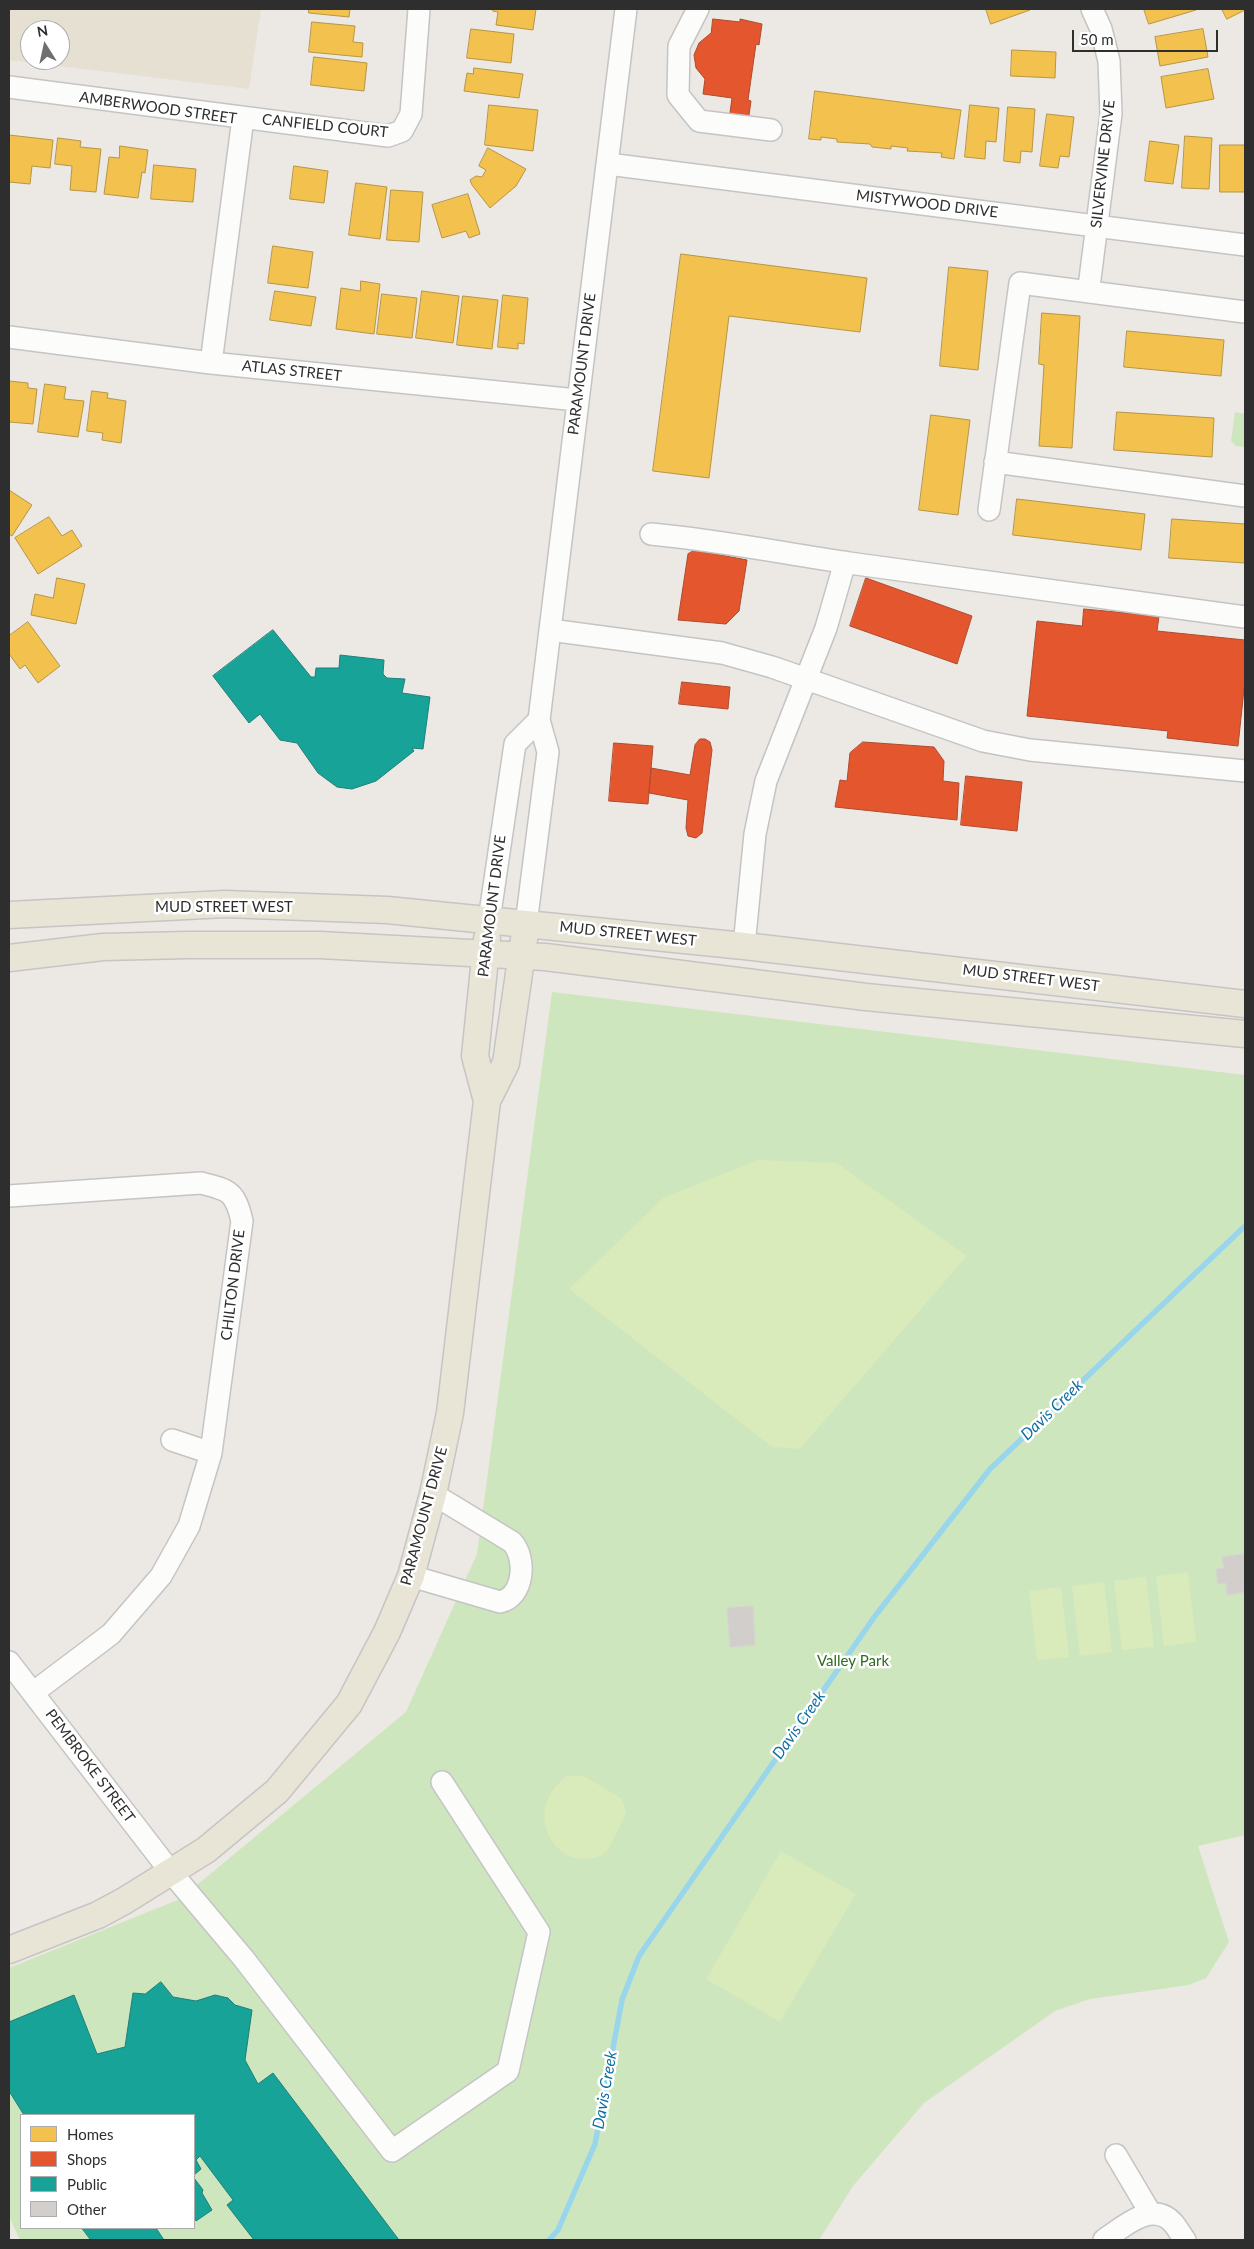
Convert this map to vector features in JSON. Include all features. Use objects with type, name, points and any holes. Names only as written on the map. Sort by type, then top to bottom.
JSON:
[{"type":"main road","name":"MUD STREET WEST","points":[[9,915],[225,904],[387,910],[1245,999]]},
{"type":"main road","name":"PARAMOUNT DRIVE","points":[[487,1101],[475,1056],[489,920]]},
{"type":"main road","name":"PARAMOUNT DRIVE","points":[[9,1950],[98,1915],[124,1901],[206,1850],[277,1791],[350,1704],[387,1632],[411,1576],[433,1494],[450,1413],[487,1101],[506,1063],[526,924]]},
{"type":"main road","points":[[9,958],[103,947],[188,945],[320,945],[554,958],[866,997],[1245,1034]]},
{"type":"street","name":"CANFIELD COURT","points":[[242,118],[388,136],[402,131],[411,114],[419,9]]},
{"type":"street","name":"PARAMOUNT DRIVE","points":[[526,924],[548,752],[539,720],[626,9]]},
{"type":"street","points":[[698,9],[679,46],[678,95],[699,121],[771,130]]},
{"type":"street","name":"SILVERVINE DRIVE","points":[[1086,290],[1089,287],[1112,114],[1109,61],[1101,30],[1092,9]]},
{"type":"street","name":"AMBERWOOD STREET","points":[[9,87],[242,118],[211,363]]},
{"type":"street","name":"MISTYWOOD DRIVE","points":[[608,164],[1245,245]]},
{"type":"street","points":[[988,510],[1020,283],[1245,312]]},
{"type":"street","name":"ATLAS STREET","points":[[9,337],[211,363],[577,400]]},
{"type":"street","points":[[996,462],[1245,496]]},
{"type":"street","points":[[651,534],[747,545],[845,562],[1049,592],[1245,617]]},
{"type":"street","points":[[744,946],[758,813],[766,781],[826,628],[845,562]]},
{"type":"street","points":[[550,630],[722,653],[772,667],[983,741],[1030,750],[1245,771]]},
{"type":"street","name":"PARAMOUNT DRIVE","points":[[489,920],[515,744],[539,720]]},
{"type":"street","name":"CHILTON DRIVE","points":[[9,1196],[201,1182],[225,1189],[237,1201],[242,1221],[211,1453],[188,1526],[161,1576],[111,1634],[34,1692]]},
{"type":"street","points":[[172,1440],[211,1453]]},
{"type":"street","points":[[411,1576],[500,1602],[511,1599],[514,1595],[522,1568],[519,1552],[512,1542],[433,1494]]},
{"type":"street","name":"PEMBROKE STREET","points":[[9,1662],[170,1871],[244,1959],[392,2151],[508,2071],[539,1932],[442,1782]]},
{"type":"street","points":[[1116,2155],[1151,2214]]},
{"type":"street","points":[[1104,2240],[1140,2216],[1151,2214],[1163,2215],[1173,2222],[1185,2240]]},
{"type":"shaded area","points":[[9,9],[261,9],[249,89],[70,67],[70,20],[20,20],[20,61],[9,60]]},
{"type":"green space","points":[[1235,412],[1245,414],[1245,447],[1236,446],[1231,441]]},
{"type":"green space","name":"Valley Park","points":[[552,992],[1245,1075],[1245,1835],[1198,1846],[1229,1942],[1206,1978],[1189,1985],[1090,1999],[1055,2011],[924,2103],[853,2186],[819,2240],[20,2240],[9,2216],[9,1968],[180,1899],[406,1712],[477,1554]]},
{"type":"green space","points":[[758,1160],[837,1163],[967,1256],[800,1449],[772,1447],[569,1289],[663,1198]]},
{"type":"green space","points":[[1188,1572],[1196,1642],[1164,1646],[1156,1576]]},
{"type":"green space","points":[[1146,1577],[1154,1647],[1122,1650],[1114,1581]]},
{"type":"green space","points":[[1104,1582],[1112,1652],[1080,1656],[1072,1586]]},
{"type":"green space","points":[[1061,1587],[1069,1657],[1037,1660],[1029,1591]]},
{"type":"green space","points":[[566,1776],[584,1776],[622,1799],[626,1813],[610,1846],[597,1857],[590,1859],[577,1858],[566,1854],[557,1847],[550,1837],[544,1814],[547,1802],[554,1788]]},
{"type":"green space","points":[[781,1851],[856,1894],[780,2022],[706,1979]]},
{"type":"building: Homes","points":[[309,9],[350,9],[349,17],[309,13]]},
{"type":"building: Homes","points":[[493,9],[536,9],[533,30],[496,25],[498,12],[493,11]]},
{"type":"building: Homes","points":[[986,9],[1029,9],[1030,10],[991,24]]},
{"type":"building: Homes","points":[[1144,9],[1196,9],[1196,10],[1149,24]]},
{"type":"building: Homes","points":[[1222,9],[1245,9],[1245,10],[1227,19]]},
{"type":"building: Homes","points":[[312,22],[355,26],[353,42],[363,43],[362,57],[309,52]]},
{"type":"building: Homes","points":[[471,29],[514,34],[511,63],[467,58]]},
{"type":"building: Homes","points":[[1203,29],[1208,57],[1160,66],[1155,37]]},
{"type":"building: Homes","points":[[1012,50],[1056,52],[1055,78],[1011,76]]},
{"type":"building: Homes","points":[[314,57],[367,63],[364,91],[311,85]]},
{"type":"building: Homes","points":[[474,68],[523,74],[519,98],[464,91],[467,73],[473,74]]},
{"type":"building: Homes","points":[[1208,69],[1214,99],[1166,108],[1161,77]]},
{"type":"building: Homes","points":[[815,91],[961,110],[954,159],[941,157],[942,153],[907,151],[908,148],[891,146],[891,149],[872,147],[870,144],[837,142],[837,139],[821,137],[821,140],[809,139]]},
{"type":"building: Homes","points":[[489,105],[538,110],[533,151],[485,145]]},
{"type":"building: Homes","points":[[970,105],[999,108],[996,142],[986,141],[985,159],[965,157]]},
{"type":"building: Homes","points":[[1008,107],[1035,109],[1032,152],[1021,151],[1020,163],[1004,161]]},
{"type":"building: Homes","points":[[1047,114],[1074,117],[1069,157],[1060,156],[1058,168],[1040,166]]},
{"type":"building: Homes","points":[[9,135],[53,140],[50,168],[32,166],[30,184],[9,182]]},
{"type":"building: Homes","points":[[1185,136],[1212,138],[1209,189],[1182,188]]},
{"type":"building: Homes","points":[[58,138],[81,141],[80,147],[101,149],[96,192],[70,190],[72,166],[55,164]]},
{"type":"building: Homes","points":[[1150,141],[1179,145],[1173,184],[1145,181]]},
{"type":"building: Homes","points":[[1220,145],[1245,145],[1245,192],[1220,192]]},
{"type":"building: Homes","points":[[120,146],[148,150],[145,173],[142,172],[138,198],[104,194],[109,157],[119,158]]},
{"type":"building: Homes","points":[[488,148],[526,169],[516,186],[490,208],[470,180],[476,176],[482,177],[486,170],[479,166]]},
{"type":"building: Homes","points":[[154,165],[196,169],[193,202],[151,199]]},
{"type":"building: Homes","points":[[294,166],[328,171],[324,203],[290,199]]},
{"type":"building: Homes","points":[[356,183],[387,187],[380,239],[349,235]]},
{"type":"building: Homes","points":[[391,190],[423,192],[419,242],[387,240]]},
{"type":"building: Homes","points":[[468,194],[480,234],[469,238],[466,231],[442,238],[432,205]]},
{"type":"building: Homes","points":[[273,246],[313,252],[308,288],[268,283]]},
{"type":"building: Homes","points":[[681,254],[867,278],[860,332],[729,316],[709,478],[653,471]]},
{"type":"building: Homes","points":[[949,267],[988,271],[978,370],[940,366]]},
{"type":"building: Homes","points":[[361,281],[380,284],[374,334],[336,329],[341,288],[360,291]]},
{"type":"building: Homes","points":[[275,291],[316,297],[311,326],[270,320]]},
{"type":"building: Homes","points":[[422,291],[459,296],[453,343],[416,338]]},
{"type":"building: Homes","points":[[382,294],[417,298],[412,338],[377,334]]},
{"type":"building: Homes","points":[[503,295],[528,298],[524,344],[518,343],[518,349],[498,347]]},
{"type":"building: Homes","points":[[463,296],[498,300],[492,349],[457,345]]},
{"type":"building: Homes","points":[[1042,313],[1080,316],[1072,448],[1039,446],[1044,365],[1039,364]]},
{"type":"building: Homes","points":[[1127,331],[1224,340],[1221,376],[1124,367]]},
{"type":"building: Homes","points":[[9,381],[28,383],[28,388],[37,389],[33,424],[9,422]]},
{"type":"building: Homes","points":[[45,384],[66,387],[64,399],[84,401],[78,437],[38,432]]},
{"type":"building: Homes","points":[[92,391],[108,393],[107,398],[126,401],[121,443],[102,440],[103,433],[87,431]]},
{"type":"building: Homes","points":[[1117,412],[1214,418],[1212,457],[1114,450]]},
{"type":"building: Homes","points":[[931,415],[970,420],[958,515],[919,510]]},
{"type":"building: Homes","points":[[9,490],[32,505],[12,536],[9,534]]},
{"type":"building: Homes","points":[[1017,499],[1145,514],[1141,550],[1013,535]]},
{"type":"building: Homes","points":[[49,517],[62,536],[72,530],[82,546],[38,574],[15,538]]},
{"type":"building: Homes","points":[[1172,519],[1245,524],[1245,563],[1169,558]]},
{"type":"building: Homes","points":[[57,578],[85,584],[76,624],[31,615],[35,594],[53,598]]},
{"type":"building: Homes","points":[[28,622],[60,666],[38,683],[25,665],[20,669],[9,654],[9,636]]},
{"type":"building: Shops","points":[[713,19],[740,22],[740,19],[762,24],[759,45],[756,44],[748,100],[751,101],[748,122],[729,120],[732,98],[703,94],[705,79],[696,68],[694,55],[699,43],[711,33]]},
{"type":"building: Shops","points":[[695,550],[747,560],[739,611],[726,624],[678,620],[688,554]]},
{"type":"building: Shops","points":[[866,578],[972,616],[957,664],[850,626]]},
{"type":"building: Shops","points":[[1084,609],[1159,616],[1157,631],[1245,640],[1245,680],[1238,746],[1167,738],[1168,731],[1027,716],[1037,621],[1082,626]]},
{"type":"building: Shops","points":[[682,682],[730,687],[728,709],[679,704]]},
{"type":"building: Shops","points":[[700,739],[710,742],[712,750],[702,833],[696,838],[688,836],[686,828],[688,800],[649,793],[651,768],[690,775],[695,745]]},
{"type":"building: Shops","points":[[863,742],[934,747],[944,761],[943,781],[959,783],[957,820],[835,807],[840,780],[847,781],[850,753]]},
{"type":"building: Shops","points":[[614,743],[653,746],[648,804],[609,801]]},
{"type":"building: Shops","points":[[966,776],[1022,782],[1017,831],[961,825]]},
{"type":"building: Public","points":[[273,630],[311,677],[315,677],[316,668],[339,668],[340,655],[384,660],[383,674],[387,678],[405,679],[402,693],[430,697],[423,749],[412,748],[414,751],[376,781],[352,789],[337,787],[318,773],[297,743],[280,740],[260,714],[249,723],[213,676]]},
{"type":"building: Public","points":[[161,1982],[173,1997],[196,2001],[215,1995],[228,1998],[235,2005],[252,2010],[245,2060],[258,2084],[273,2073],[399,2240],[254,2240],[227,2205],[233,2200],[200,2156],[196,2160],[201,2169],[195,2174],[195,2114],[23,2114],[9,2091],[9,2022],[74,1995],[97,2054],[125,2047],[133,1993],[145,1994]]},
{"type":"building: Public","points":[[195,2179],[203,2190],[202,2193],[212,2210],[196,2221]]},
{"type":"building: Public","points":[[83,2229],[157,2229],[164,2240],[91,2240]]},
{"type":"building: Other","points":[[1245,1554],[1245,1592],[1227,1595],[1226,1583],[1218,1584],[1216,1569],[1224,1568],[1222,1557]]},
{"type":"building: Other","points":[[753,1606],[755,1645],[730,1647],[727,1608]]},
{"type":"waterway","name":"Davis Creek","points":[[549,2240],[558,2230],[595,2144],[622,2000],[639,1956],[875,1616],[990,1469],[1245,1226]]}]
